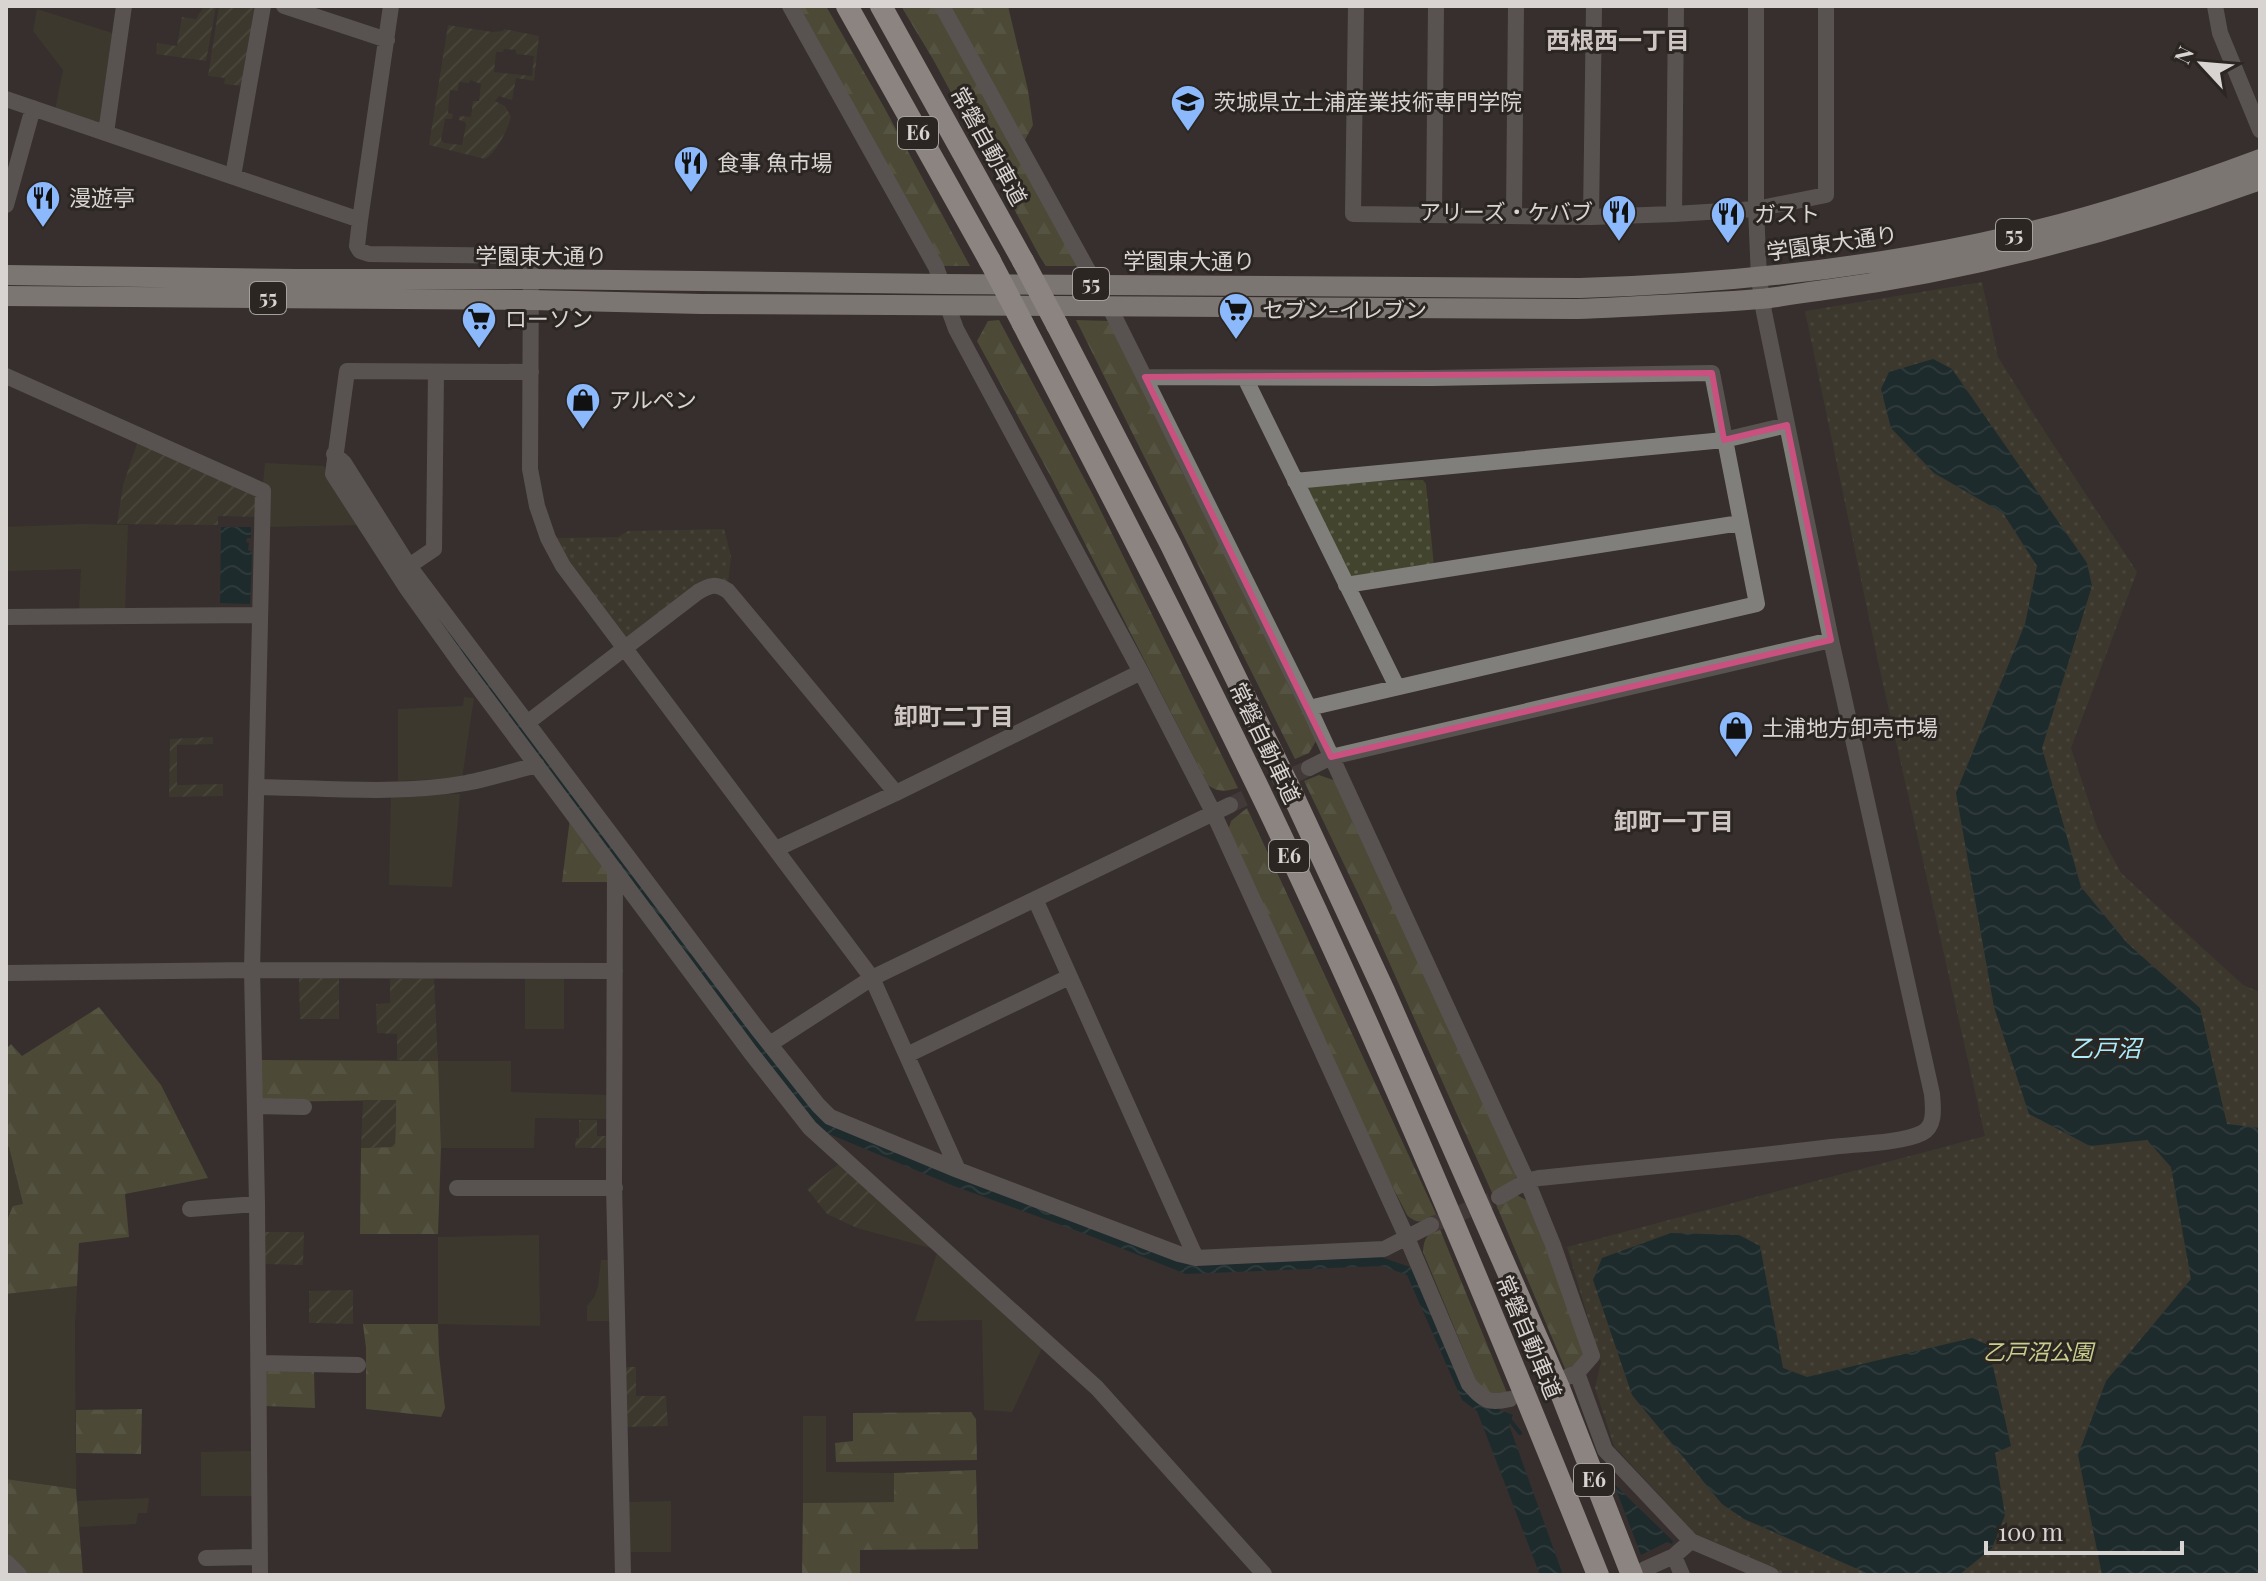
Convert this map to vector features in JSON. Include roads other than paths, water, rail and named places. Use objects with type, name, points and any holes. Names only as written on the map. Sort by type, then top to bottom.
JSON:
[{"type":"highway","name":"常磐自動車道","points":[[847,6],[990,261],[1143,555],[1268,808],[1440,1193],[1519,1400],[1598,1575]]},
{"type":"highway","name":"常磐自動車道","points":[[881,6],[1057,325],[1171,545],[1291,791],[1567,1379],[1635,1572]]},
{"type":"main road","name":"学園東大通り","points":[[6,296],[721,304],[1096,285],[1650,286],[1759,278],[1883,262],[1982,243],[2158,195],[2260,159]]},
{"type":"main road","name":"学園東大通り","points":[[6,275],[722,282],[1109,306],[1577,309],[1762,299],[1884,282],[2080,239],[2260,180]]},
{"type":"street","points":[[106,133],[124,6]]},
{"type":"street","points":[[233,176],[263,6]]},
{"type":"street","points":[[284,6],[387,40]]},
{"type":"street","points":[[391,6],[357,246],[360,251],[369,254],[526,256],[531,259],[530,469],[537,506],[548,538],[563,566],[623,648],[872,978],[958,1170]]},
{"type":"street","points":[[790,6],[936,267],[956,329],[1213,812],[1407,1238],[1469,1384],[1482,1399],[1495,1402],[1519,1400]]},
{"type":"street","points":[[942,6],[1096,285]]},
{"type":"street","points":[[1356,6],[1353,214],[1591,217],[1756,209],[1826,195],[1826,6]]},
{"type":"street","points":[[1434,214],[1436,6]]},
{"type":"street","points":[[1514,215],[1516,6]]},
{"type":"street","points":[[1591,217],[1594,6]]},
{"type":"street","points":[[1674,214],[1676,6]]},
{"type":"street","points":[[1499,1197],[1527,1181],[1539,1178],[1899,1138],[1923,1133],[1931,1125],[1932,1094],[1831,640],[1762,299],[1756,209],[1756,6]]},
{"type":"street","points":[[2215,6],[2220,33],[2260,130]]},
{"type":"street","points":[[6,99],[360,220]]},
{"type":"street","points":[[6,205],[33,108]]},
{"type":"street","points":[[721,304],[722,282]]},
{"type":"street","points":[[1109,306],[1309,708],[1527,1181],[1592,1356],[1567,1379],[1605,1450],[1691,1541],[1771,1575]]},
{"type":"street","points":[[531,372],[347,371],[333,474],[414,599],[810,1128],[1097,1388],[1264,1575]]},
{"type":"street","points":[[409,566],[434,549],[436,372]]},
{"type":"street","points":[[1145,377],[1432,378],[1712,373],[1757,604],[1309,708]]},
{"type":"street","points":[[6,376],[263,491],[252,970],[260,1575]]},
{"type":"street","points":[[1245,378],[1397,687]]},
{"type":"street","points":[[1295,481],[1724,440],[1787,425]]},
{"type":"street","points":[[334,454],[344,463],[409,566],[770,1044],[830,1117],[958,1170],[1196,1258],[1384,1249],[1431,1225]]},
{"type":"street","points":[[1346,585],[1740,523]]},
{"type":"street","points":[[527,723],[698,592],[710,585],[720,586],[728,591],[896,793]]},
{"type":"street","points":[[6,617],[260,615]]},
{"type":"street","points":[[1309,768],[1331,757],[1831,640]]},
{"type":"street","points":[[776,849],[1141,672]]},
{"type":"street","points":[[257,787],[401,789],[465,783],[537,765]]},
{"type":"street","points":[[770,1044],[872,978],[1230,805]]},
{"type":"street","points":[[615,870],[615,1188],[623,1575]]},
{"type":"street","points":[[1035,899],[1196,1258]]},
{"type":"street","points":[[6,973],[615,971]]},
{"type":"street","points":[[907,1055],[1069,977]]},
{"type":"street","points":[[255,1106],[304,1107]]},
{"type":"street","points":[[457,1188],[615,1188]]},
{"type":"street","points":[[190,1209],[257,1204]]},
{"type":"street","points":[[259,1363],[358,1365]]},
{"type":"street","points":[[1635,1572],[1674,1556],[1691,1541]]},
{"type":"street","points":[[1674,1556],[1682,1575]]},
{"type":"street","points":[[206,1558],[260,1557]]},
{"type":"street","points":[[6,1562],[19,1575]]},
{"type":"water","name":"乙戸沼","points":[[1933,359],[1952,369],[2087,563],[2092,586],[2042,748],[2081,887],[2127,943],[2200,1008],[2227,1124],[2260,1128],[2260,1575],[2102,1575],[2078,1455],[2106,1381],[2191,1279],[2171,1167],[2147,1140],[2090,1146],[2029,1114],[1994,1007],[1956,793],[2025,624],[2037,566],[2003,513],[1934,473],[1891,428],[1881,389],[1889,372]]},
{"type":"water","points":[[345,474],[819,1116],[1190,1265],[1381,1257],[1413,1268],[1483,1403],[1513,1415],[1509,1425],[1563,1575],[1540,1575],[1477,1411],[1462,1400],[1407,1275],[1382,1266],[1186,1274],[954,1186],[822,1131],[539,761],[419,598]]},
{"type":"water","points":[[221,527],[251,527],[251,538],[247,538],[246,542],[249,543],[248,550],[252,552],[250,604],[220,603]]},
{"type":"water","points":[[1671,1233],[1739,1235],[1760,1246],[1783,1368],[1807,1377],[1972,1338],[1988,1345],[2011,1446],[1995,1453],[2005,1515],[1992,1548],[1959,1575],[1871,1575],[1744,1519],[1722,1504],[1632,1395],[1593,1280],[1602,1258]]},
{"type":"water","points":[[1614,1484],[1673,1541],[1672,1544],[1667,1542],[1641,1555]]},
{"type":"waterway","points":[[1509,1419],[1520,1433]]},
{"type":"tunnel","points":[[1230,805],[1309,768]]},
{"type":"tunnel","points":[[1431,1225],[1499,1197]]},
{"type":"tunnel","points":[[1515,1397],[1564,1378]]},
{"type":"place","name":"茨城県立土浦産業技術専門学院","points":[[1188,133]]},
{"type":"place","name":"食事 魚市場","points":[[691,194]]},
{"type":"place","name":"漫遊亭","points":[[43,229]]},
{"type":"place","name":"アリーズ・ケバブ","points":[[1619,243]]},
{"type":"place","name":"ガスト","points":[[1728,245]]},
{"type":"place","name":"セブン-イレブン","points":[[1236,341]]},
{"type":"place","name":"ローソン","points":[[479,350]]},
{"type":"place","name":"アルペン","points":[[583,431]]},
{"type":"place","name":"土浦地方卸売市場","points":[[1736,759]]},
{"type":"district","name":"西根西一丁目","points":[[1618,41]]},
{"type":"district","name":"卸町二丁目","points":[[954,717]]},
{"type":"district","name":"卸町一丁目","points":[[1674,822]]},
{"type":"park label","name":"乙戸沼公園","points":[[2038,1352]]}]
